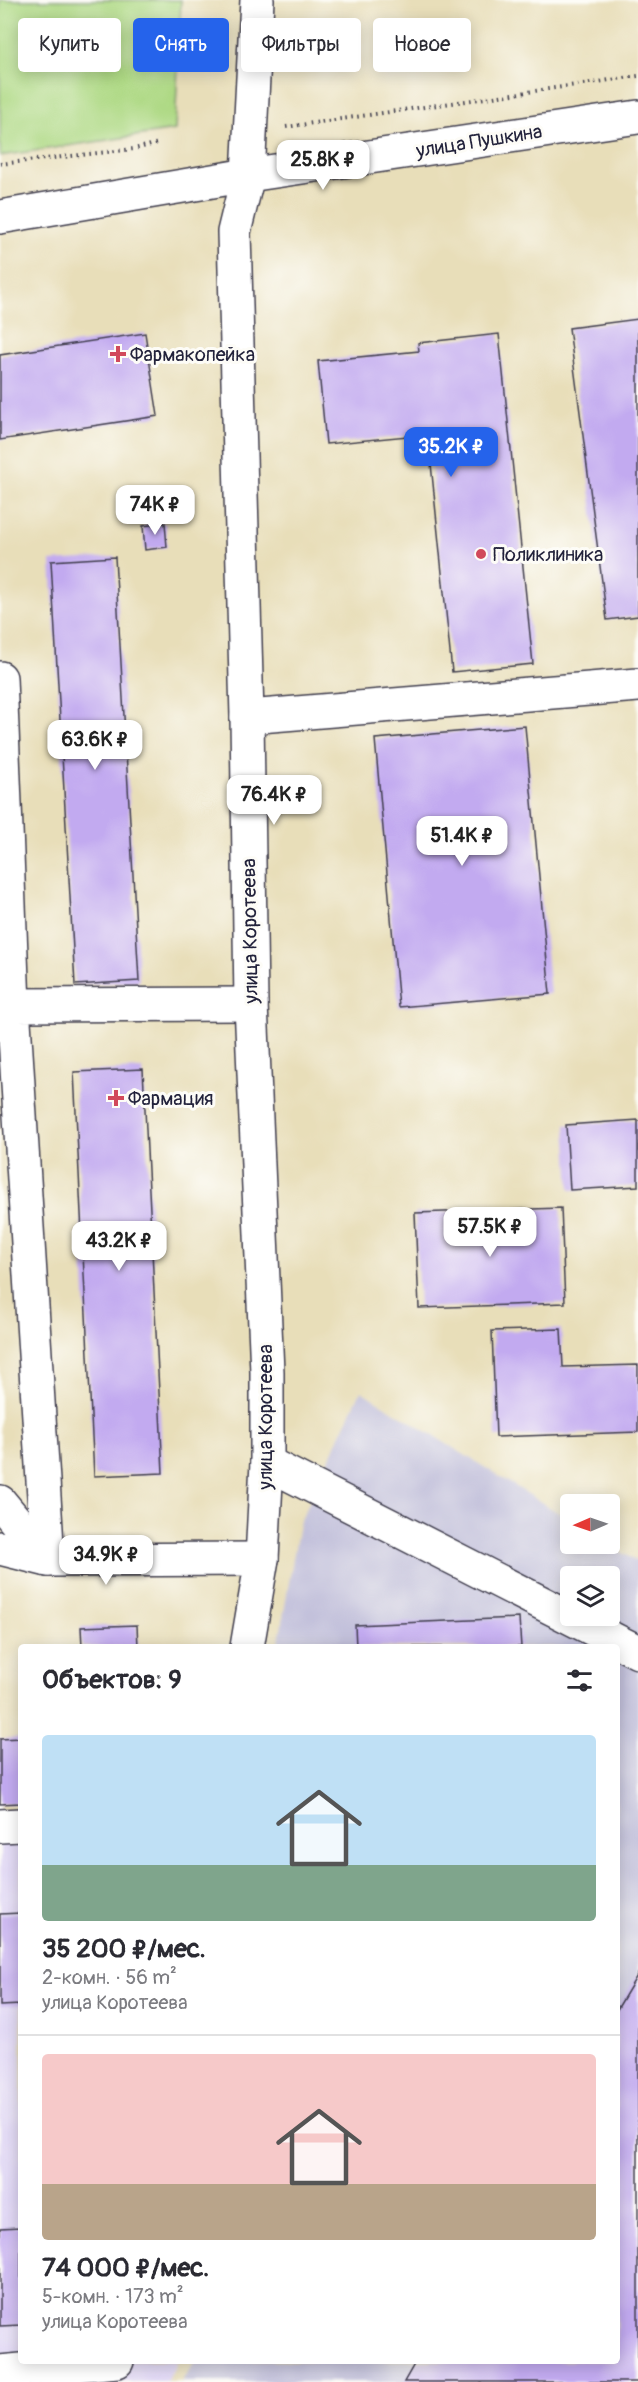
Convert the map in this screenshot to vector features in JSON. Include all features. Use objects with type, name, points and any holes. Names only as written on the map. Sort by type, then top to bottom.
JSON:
[{"type":"street","name":"улица Коротеева","points":[[248,1644],[262,1559],[267,1463],[267,1372],[251,1004],[247,717],[234,232],[248,175],[257,0]]},
{"type":"street","name":"улица Пушкина","points":[[0,217],[248,175],[638,117]]},
{"type":"street","points":[[0,678],[7,1000],[48,1560]]},
{"type":"street","points":[[247,717],[638,685]]},
{"type":"street","points":[[7,1000],[251,1004]]},
{"type":"street","points":[[267,1463],[638,1652]]},
{"type":"street","points":[[0,1502],[48,1560]]},
{"type":"street","points":[[0,1548],[48,1560],[262,1559]]},
{"type":"street","points":[[0,1826],[18,1825]]},
{"type":"street","points":[[0,2372],[85,2364]]},
{"type":"path","points":[[252,132],[638,75]]},
{"type":"path","points":[[0,164],[134,149],[159,143]]},
{"type":"shaded area","points":[[361,1391],[560,1514],[560,1554],[620,1554],[620,1552],[638,1562],[638,2382],[181,2382],[194,2364],[620,2364],[620,1644],[279,1644],[299,1524]]},
{"type":"shaded area","points":[[0,1771],[1,1820],[18,1820],[18,2364],[176,2364],[167,2382],[0,2382]]},
{"type":"green space","points":[[0,0],[181,0],[180,18],[133,18],[133,72],[178,72],[175,130],[0,156]]},
{"type":"building","name":"Поликлиника","points":[[638,319],[638,616],[607,620],[569,328]]},
{"type":"building","points":[[145,333],[158,416],[0,440],[0,355]]},
{"type":"building","name":"Поликлиника","points":[[499,334],[533,664],[452,672],[428,434],[326,444],[318,361],[419,351],[418,343]]},
{"type":"building","points":[[165,523],[167,547],[145,550],[143,526]]},
{"type":"building","points":[[115,557],[139,981],[75,985],[51,561]]},
{"type":"building","points":[[525,726],[550,994],[399,1007],[375,739]]},
{"type":"building","points":[[143,1069],[163,1473],[94,1476],[74,1072]]},
{"type":"building","points":[[638,1120],[638,1186],[570,1190],[566,1125]]},
{"type":"building","points":[[561,1208],[565,1303],[419,1308],[415,1213]]},
{"type":"building","points":[[561,1329],[563,1367],[638,1365],[638,1432],[496,1437],[492,1331]]},
{"type":"building","points":[[519,1618],[521,1644],[356,1644],[355,1625]]},
{"type":"building","points":[[137,1625],[138,1644],[82,1644],[81,1627]]},
{"type":"building","points":[[18,1738],[18,1803],[0,1804],[0,1739]]},
{"type":"building","points":[[18,1913],[18,2005],[0,2006],[0,1914]]},
{"type":"building","points":[[638,1974],[638,2382],[404,2382],[414,2364],[620,2364],[620,2004]]},
{"type":"building","points":[[18,2227],[18,2325],[0,2326],[0,2228]]},
{"type":"place","name":"Фармакопейка","points":[[118,354]]},
{"type":"place","name":"Поликлиника","points":[[481,554]]},
{"type":"place","name":"Фармация","points":[[116,1098]]}]
